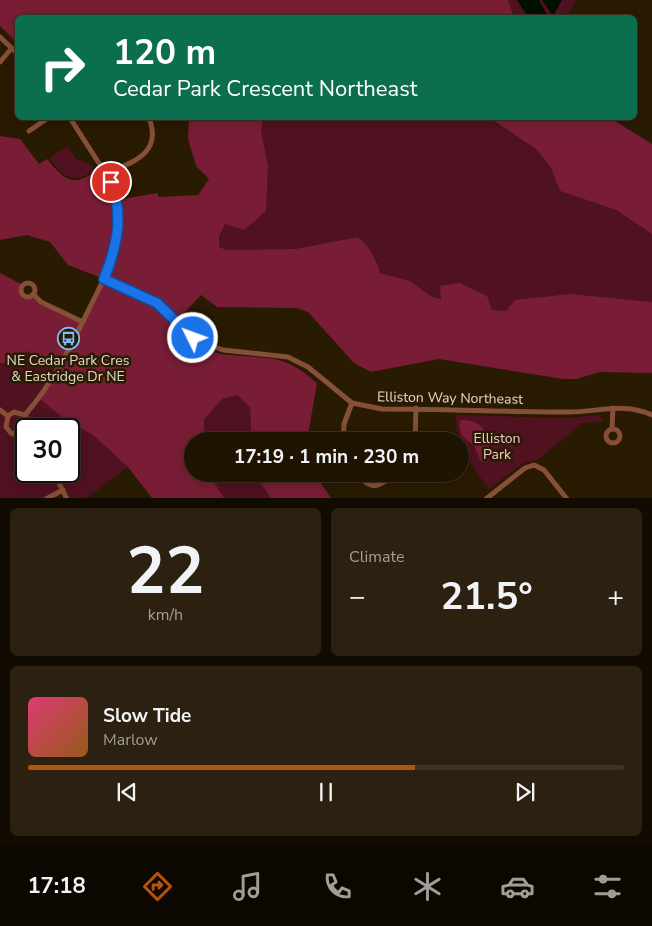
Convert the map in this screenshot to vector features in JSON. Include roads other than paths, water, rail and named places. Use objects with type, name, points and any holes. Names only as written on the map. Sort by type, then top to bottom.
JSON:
[{"type":"street","points":[[0,37],[15,52]]},
{"type":"street","points":[[0,62],[12,49]]},
{"type":"street","points":[[29,131],[45,120]]},
{"type":"street","points":[[25,415],[57,373],[104,279],[116,247],[118,227],[115,192],[106,174],[71,120]]},
{"type":"street","points":[[106,174],[139,158],[150,148],[153,131],[150,120]]},
{"type":"street","name":"Elliston Way Northeast","points":[[104,279],[157,303],[184,332],[201,342],[223,350],[277,354],[293,359],[308,367],[352,403],[382,409],[416,408],[572,412],[613,408],[634,409],[652,415]]},
{"type":"street","points":[[34,294],[41,302],[83,322]]},
{"type":"street","points":[[344,432],[344,424],[352,403]]},
{"type":"street","points":[[415,432],[416,408]]},
{"type":"street","points":[[612,429],[613,408]]},
{"type":"street","points":[[0,410],[8,416]]},
{"type":"street","points":[[15,434],[8,430],[5,423],[8,416],[18,412],[25,415],[26,418]]},
{"type":"street","points":[[486,498],[527,467],[536,466],[544,470],[567,498]]},
{"type":"street","points":[[364,482],[373,486],[384,482]]},
{"type":"street","points":[[59,483],[67,498]]},
{"type":"street","points":[[46,498],[63,490]]},
{"type":"place","name":"NE Cedar Park Cres & Eastridge Dr NE","points":[[68,338]]},
{"type":"park label","name":"Elliston Park","points":[[497,446]]}]
